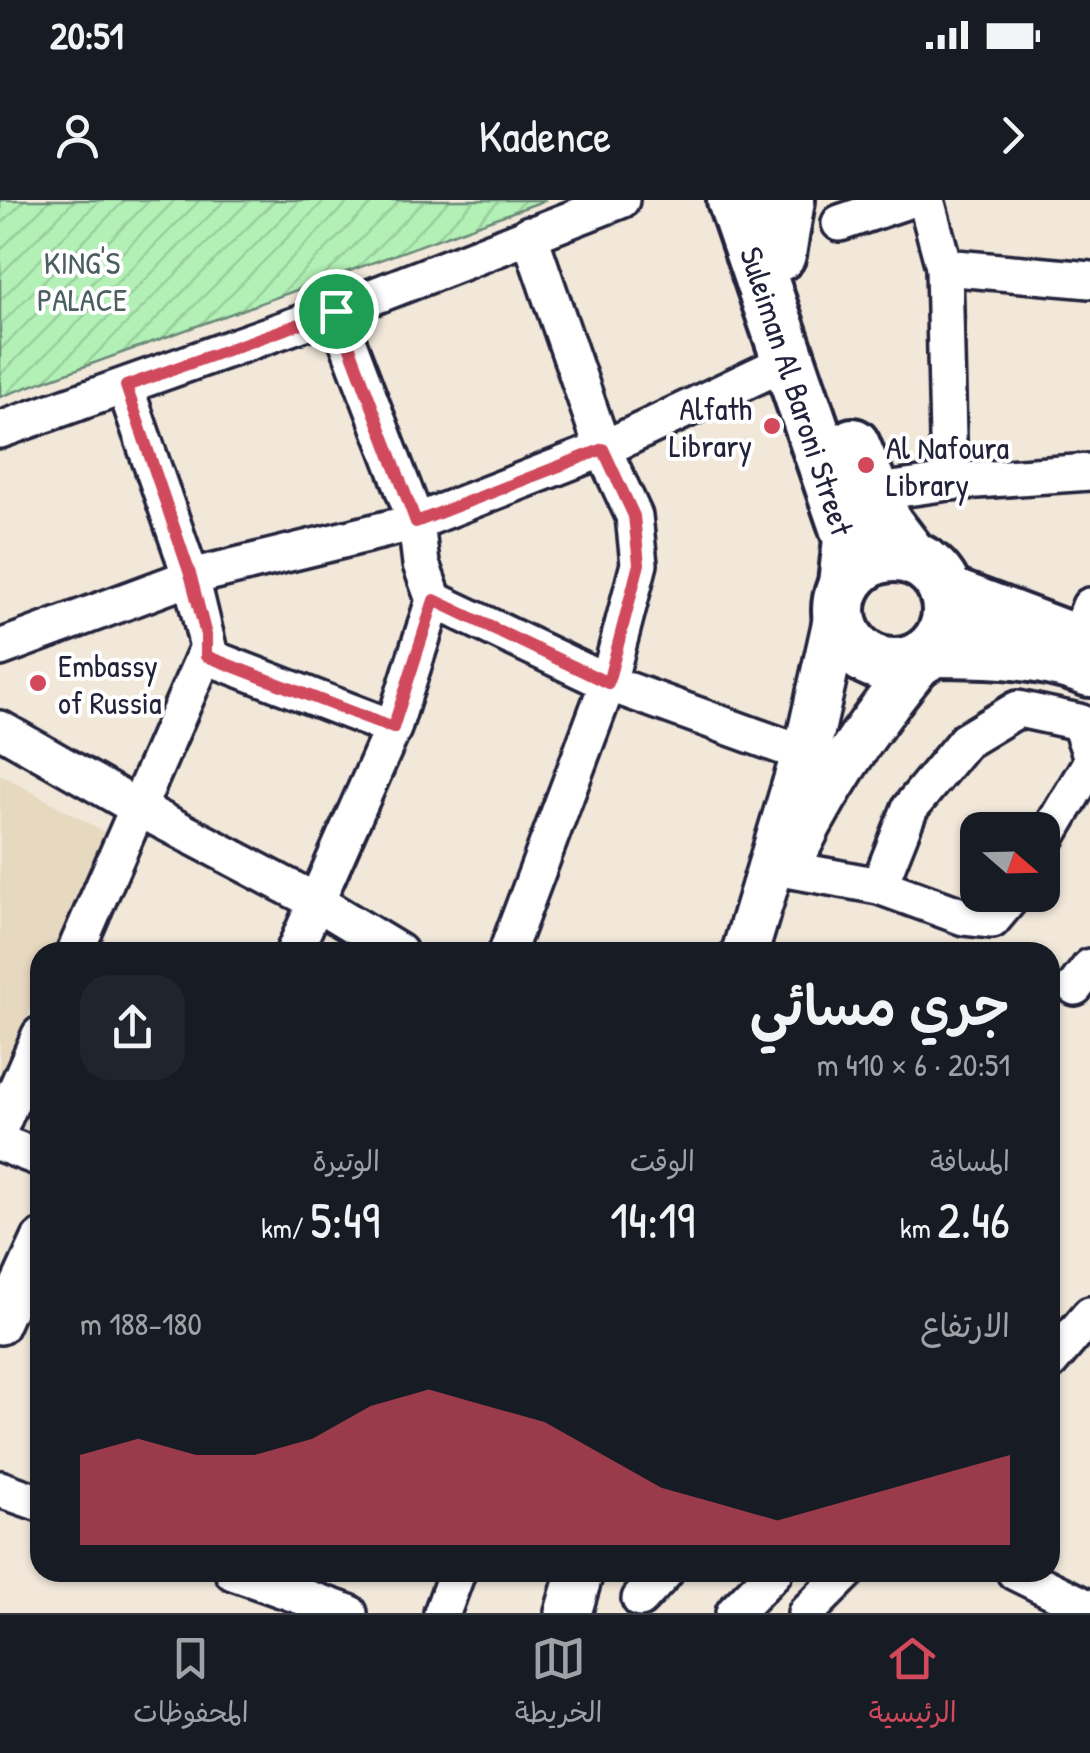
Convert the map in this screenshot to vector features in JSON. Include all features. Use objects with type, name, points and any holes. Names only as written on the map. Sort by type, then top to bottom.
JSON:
[{"type":"highway","name":"Suleiman Al Baroni Street","points":[[734,200],[850,539],[842,598]]},
{"type":"highway","name":"Suleiman Al Baroni Street","points":[[763,200],[779,254],[871,493],[886,524],[929,575]]},
{"type":"highway","points":[[779,254],[788,200]]},
{"type":"highway","points":[[881,556],[1084,645],[928,654],[905,666],[886,666],[868,660],[852,648],[842,631],[842,598],[866,562],[881,556]]},
{"type":"highway","points":[[928,654],[948,623],[929,575]]},
{"type":"main road","points":[[748,942],[808,743],[842,598]]},
{"type":"main road","points":[[861,738],[928,654]]},
{"type":"main road","points":[[765,942],[787,869],[814,814],[868,723],[867,698],[851,690],[830,698],[808,743]]},
{"type":"main road","points":[[549,1613],[558,1582]]},
{"type":"main road","points":[[568,1613],[577,1582]]},
{"type":"street","points":[[0,430],[336,311],[621,200]]},
{"type":"street","points":[[840,223],[908,200]]},
{"type":"street","points":[[926,200],[944,267],[949,482]]},
{"type":"street","points":[[511,942],[608,683],[639,564],[634,516],[603,449],[529,234]]},
{"type":"street","points":[[944,267],[1090,280]]},
{"type":"street","points":[[298,942],[393,728],[434,600],[422,564],[416,522],[336,311]]},
{"type":"street","points":[[0,648],[191,577],[416,522],[603,449],[788,361]]},
{"type":"street","points":[[80,942],[206,656],[206,635],[191,577],[126,386]]},
{"type":"street","points":[[871,493],[949,482],[1090,472]]},
{"type":"street","points":[[434,600],[608,683],[808,743]]},
{"type":"street","points":[[206,656],[393,728]]},
{"type":"street","points":[[880,886],[910,808],[965,740],[1018,710],[1078,722],[1090,752]]},
{"type":"street","points":[[0,728],[138,808],[315,900],[380,942]]},
{"type":"street","points":[[1060,815],[1090,764]]},
{"type":"street","points":[[787,869],[880,886],[964,918],[992,920],[999,912]]},
{"type":"street","points":[[0,1127],[30,1058]]},
{"type":"street","points":[[0,1143],[30,1154]]},
{"type":"street","points":[[0,1326],[30,1261]]},
{"type":"street","points":[[0,1489],[30,1500]]},
{"type":"street","points":[[291,1582],[350,1613]]},
{"type":"street","points":[[442,1613],[453,1582]]},
{"type":"street","points":[[734,1613],[764,1582]]},
{"type":"street","points":[[806,1613],[837,1582]]},
{"type":"street","points":[[1035,1582],[1090,1610]]},
{"type":"shaded area","points":[[0,774],[106,833],[59,942],[30,942],[30,1011],[0,1081]]},
{"type":"green space","name":"KING'S PALACE","points":[[0,200],[546,200],[0,397]]},
{"type":"place","name":"Alfath Library","points":[[772,426]]},
{"type":"place","name":"Al Nafoura Library","points":[[866,465]]},
{"type":"place","name":"Embassy of Russia","points":[[38,683]]},
{"type":"route","points":[[336,311],[416,522],[603,449],[634,516],[639,564],[608,683],[434,600],[393,728],[206,656],[206,635],[191,577],[126,386],[336,311]]}]
